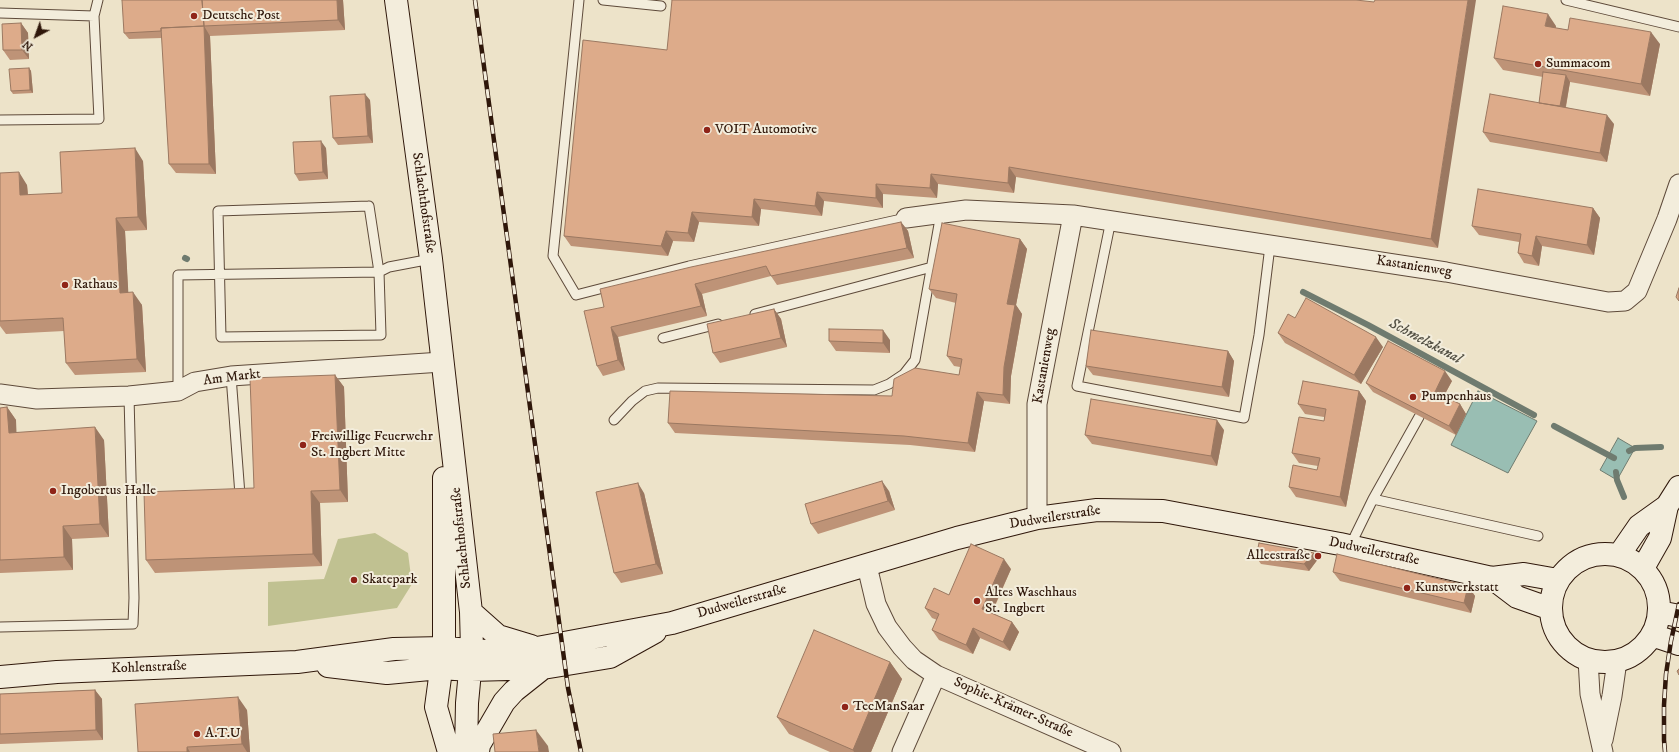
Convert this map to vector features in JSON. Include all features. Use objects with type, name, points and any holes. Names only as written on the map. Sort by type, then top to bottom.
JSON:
[{"type":"main road","name":"Schlachthofstraße","points":[[396,0],[431,259],[471,612],[472,660],[467,703],[466,752]]},
{"type":"main road","name":"Schlachthofstraße","points":[[447,406],[444,463],[442,658],[436,708],[449,752]]},
{"type":"main road","points":[[1619,555],[1639,526],[1666,506],[1679,488]]},
{"type":"main road","points":[[1643,568],[1660,538],[1666,506]]},
{"type":"main road","name":"Dudweilerstraße","points":[[442,658],[472,660],[500,652],[540,658],[672,623],[957,538],[1037,518],[1098,510],[1163,511],[1350,547],[1492,578],[1524,574],[1558,580]]},
{"type":"main road","points":[[1605,553],[1619,555],[1643,568],[1656,588],[1659,600],[1669,614],[1657,624],[1652,635],[1637,652],[1628,657],[1617,661],[1608,662],[1588,659],[1576,654],[1566,645],[1556,629],[1551,609],[1551,599],[1558,580],[1567,569],[1578,561],[1591,555],[1605,553]]},
{"type":"main road","name":"Dudweilerstraße","points":[[1492,578],[1517,597],[1551,609]]},
{"type":"main road","points":[[471,612],[498,636],[540,658],[504,702],[479,745],[478,752]]},
{"type":"main road","points":[[1652,635],[1679,644]]},
{"type":"main road","name":"Kohlenstraße","points":[[0,677],[57,672],[297,662],[394,649],[442,658]]},
{"type":"street","name":"Kastanienweg","points":[[906,218],[966,210],[1072,215],[1446,272],[1608,302],[1625,301],[1637,291],[1667,219],[1679,184]]},
{"type":"street","name":"Kastanienweg","points":[[1037,518],[1037,404],[1072,215]]},
{"type":"street","name":"Am Markt","points":[[0,394],[37,399],[128,396],[178,391],[195,382],[231,376],[442,362]]},
{"type":"street","name":"Sophie-Krämer-Straße","points":[[867,566],[876,604],[887,627],[914,660],[936,675],[1111,752]]},
{"type":"street","points":[[1588,659],[1590,694],[1603,748]]},
{"type":"street","points":[[1603,748],[1617,661]]},
{"type":"street","name":"Sophie-Krämer-Straße","points":[[902,752],[936,675]]},
{"type":"lane","points":[[0,120],[99,119],[94,16],[98,0]]},
{"type":"lane","points":[[579,0],[553,256],[576,295],[688,266],[906,218]]},
{"type":"lane","points":[[603,0],[661,6]]},
{"type":"lane","points":[[1566,0],[1679,27]]},
{"type":"lane","points":[[0,13],[94,16]]},
{"type":"lane","points":[[369,206],[379,272],[381,335],[222,337],[220,273],[218,211],[369,206]]},
{"type":"lane","points":[[614,420],[632,401],[645,391],[658,388],[874,390],[889,384],[904,374],[916,360],[941,213]]},
{"type":"lane","points":[[1111,220],[1077,386],[1244,418],[1259,335],[1270,246]]},
{"type":"lane","points":[[178,391],[178,275],[220,273],[379,272],[389,267],[431,259]]},
{"type":"lane","points":[[748,316],[932,267]]},
{"type":"lane","points":[[663,338],[725,322]]},
{"type":"lane","points":[[231,376],[240,495]]},
{"type":"lane","points":[[0,627],[132,624],[134,598],[128,396]]},
{"type":"lane","points":[[1350,547],[1373,499],[1419,417]]},
{"type":"lane","points":[[1373,499],[1538,536]]},
{"type":"green space","name":"Skatepark","points":[[375,533],[408,553],[412,584],[397,608],[268,626],[268,582],[324,579],[338,539]]},
{"type":"water","points":[[1478,391],[1537,421],[1508,473],[1451,445]]},
{"type":"water","points":[[1618,438],[1635,448],[1617,480],[1600,470]]},
{"type":"building","points":[[122,0],[202,0],[204,26],[161,28],[161,31],[124,33]]},
{"type":"building","name":"Deutsche Post","points":[[202,0],[337,0],[338,20],[204,26]]},
{"type":"building","points":[[672,0],[1356,0],[1374,2],[1375,0],[1468,0],[1431,239],[1009,167],[1008,183],[931,174],[930,188],[876,184],[876,198],[817,192],[815,206],[754,199],[752,217],[692,212],[688,233],[666,231],[661,246],[564,236],[583,40],[667,50]]},
{"type":"building","points":[[1503,6],[1548,14],[1545,26],[1568,30],[1570,18],[1651,32],[1641,84],[1494,58]]},
{"type":"building","points":[[21,23],[22,50],[3,50],[2,24]]},
{"type":"building","points":[[204,26],[209,164],[169,164],[161,28]]},
{"type":"building","points":[[29,68],[30,90],[11,91],[9,69]]},
{"type":"building","points":[[1543,72],[1566,75],[1560,106],[1539,103]]},
{"type":"building","points":[[365,94],[368,136],[333,138],[330,96]]},
{"type":"building","points":[[1490,94],[1607,115],[1600,153],[1483,132]]},
{"type":"building","points":[[321,141],[323,172],[295,174],[293,142]]},
{"type":"building","name":"Rathaus","points":[[135,148],[138,217],[116,218],[120,293],[133,292],[137,359],[66,363],[63,318],[0,321],[0,173],[19,172],[20,195],[62,193],[60,152]]},
{"type":"building","points":[[1478,189],[1593,208],[1587,245],[1536,236],[1532,256],[1518,253],[1521,234],[1472,226]]},
{"type":"building","points":[[901,222],[907,248],[771,276],[766,266],[695,284],[701,306],[611,327],[618,360],[597,366],[584,311],[604,307],[600,289],[691,267]]},
{"type":"building","points":[[942,223],[1020,239],[1007,304],[1015,305],[1004,367],[1003,395],[977,392],[968,443],[904,436],[668,423],[670,391],[892,396],[894,379],[915,368],[959,375],[962,359],[947,356],[957,294],[929,289]]},
{"type":"building","points":[[1679,288],[1679,301],[1676,297]]},
{"type":"building","points":[[1306,298],[1376,337],[1354,375],[1278,333],[1288,314],[1295,318]]},
{"type":"building","points":[[774,309],[781,338],[713,353],[707,324]]},
{"type":"building","points":[[829,329],[883,330],[883,343],[829,341]]},
{"type":"building","points":[[1091,330],[1228,351],[1222,387],[1086,366]]},
{"type":"building","name":"Pumpenhaus","points":[[1388,341],[1445,371],[1435,392],[1460,404],[1449,426],[1366,383]]},
{"type":"building","name":"Freiwillige Feuerwehr St. Ingbert Mitte","points":[[335,375],[340,490],[311,491],[313,554],[146,560],[144,492],[254,488],[250,378]]},
{"type":"building","points":[[1303,381],[1359,391],[1340,497],[1289,487],[1293,465],[1317,470],[1320,458],[1292,453],[1299,417],[1324,421],[1326,409],[1298,404]]},
{"type":"building","points":[[1091,399],[1217,420],[1211,456],[1085,435]]},
{"type":"building","name":"Ingobertus Halle","points":[[7,407],[9,433],[95,427],[100,524],[63,526],[64,557],[0,560],[0,408]]},
{"type":"building","points":[[882,481],[888,501],[811,524],[805,504]]},
{"type":"building","points":[[638,483],[656,564],[614,573],[596,492]]},
{"type":"building","points":[[1259,543],[1314,553],[1304,564],[1256,557]]},
{"type":"building","name":"Altes Waschhaus St. Ingbert","points":[[971,544],[1004,559],[982,609],[1012,622],[1003,642],[973,628],[966,645],[932,630],[939,614],[925,608],[934,588],[949,595]]},
{"type":"building","points":[[1337,554],[1468,586],[1464,603],[1333,572]]},
{"type":"building","points":[[814,630],[890,662],[853,750],[777,717]]},
{"type":"building","points":[[95,690],[96,730],[0,734],[0,694]]},
{"type":"building","name":"A.T.U","points":[[238,697],[242,744],[187,747],[187,752],[138,752],[135,704]]},
{"type":"building","points":[[536,730],[539,752],[495,752],[493,734]]},
{"type":"waterway","name":"Schmelzkanal","points":[[1303,292],[1368,325],[1534,415]]},
{"type":"waterway","name":"Schmelzkanal","points":[[1554,426],[1614,458]]},
{"type":"waterway","points":[[1629,451],[1635,448],[1661,447]]},
{"type":"waterway","points":[[1616,472],[1617,480],[1624,497]]},
{"type":"railway","points":[[475,0],[568,688],[581,752]]},
{"type":"railway","points":[[1665,752],[1664,705],[1666,674],[1679,604]]},
{"type":"place","name":"Deutsche Post","points":[[194,16]]},
{"type":"place","name":"Summacom","points":[[1538,64]]},
{"type":"place","name":"VOIT Automotive","points":[[707,130]]},
{"type":"place","name":"Rathaus","points":[[65,285]]},
{"type":"place","name":"Pumpenhaus","points":[[1413,397]]},
{"type":"place","name":"Freiwillige Feuerwehr St. Ingbert Mitte","points":[[303,445]]},
{"type":"place","name":"Ingobertus Halle","points":[[53,491]]},
{"type":"place","name":"Alleestraße","points":[[1318,556]]},
{"type":"place","name":"Skatepark","points":[[354,580]]},
{"type":"place","name":"Kunstwerkstatt","points":[[1407,588]]},
{"type":"place","name":"Altes Waschhaus St. Ingbert","points":[[977,601]]},
{"type":"place","name":"TecManSaar","points":[[845,707]]},
{"type":"place","name":"A.T.U","points":[[197,734]]}]
